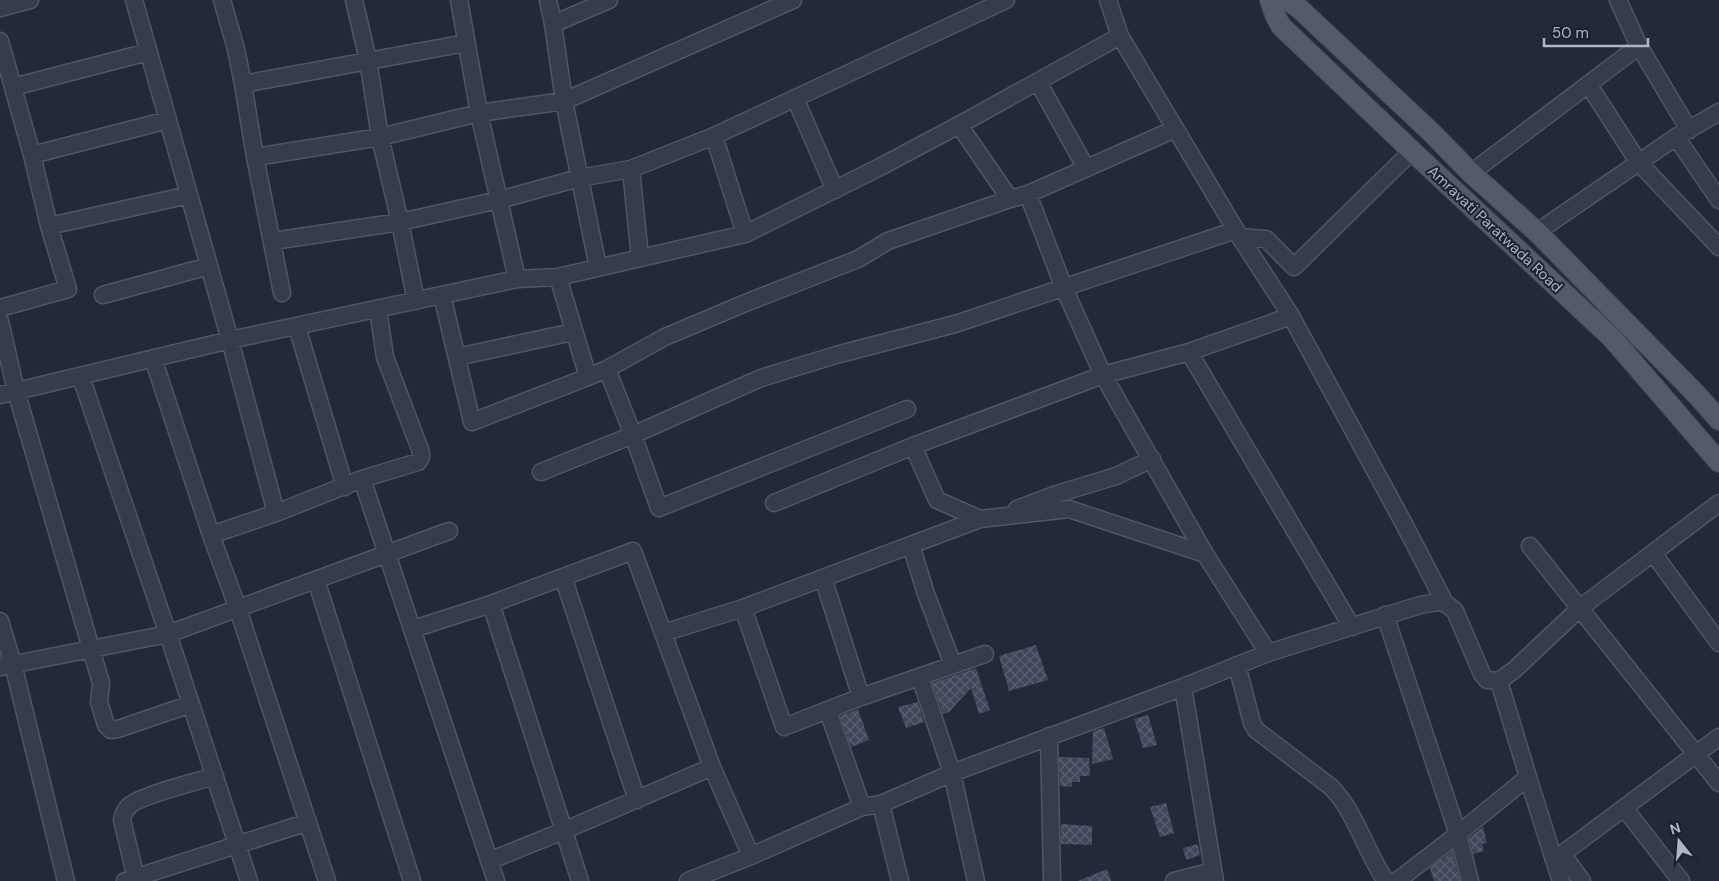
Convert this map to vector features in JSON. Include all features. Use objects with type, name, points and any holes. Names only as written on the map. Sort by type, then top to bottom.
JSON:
[{"type":"main road","name":"Amravati Paratwada Road","points":[[1283,4],[1281,26],[1612,338],[1719,462]]},
{"type":"main road","name":"Amravati Paratwada Road","points":[[1283,4],[1432,134],[1471,173],[1537,232],[1719,420]]},
{"type":"street","points":[[0,8],[30,0]]},
{"type":"street","points":[[134,0],[230,340],[276,513]]},
{"type":"street","points":[[222,0],[236,49],[282,293]]},
{"type":"street","points":[[354,0],[368,60],[380,137],[416,301]]},
{"type":"street","points":[[458,0],[479,113],[517,279]]},
{"type":"street","points":[[548,0],[564,101],[598,267]]},
{"type":"street","points":[[553,24],[609,0]]},
{"type":"street","points":[[255,157],[380,137],[479,113],[564,101],[793,0]]},
{"type":"street","points":[[273,241],[400,222],[499,200],[580,178],[631,169],[714,136],[1006,0]]},
{"type":"street","points":[[1108,0],[1120,36],[1238,233],[1291,316],[1445,603],[1455,611],[1482,674],[1487,680],[1499,681],[1514,670],[1580,608],[1719,503]]},
{"type":"street","points":[[1618,0],[1639,46],[1719,200]]},
{"type":"street","points":[[0,395],[230,340],[517,279],[558,278],[598,267],[745,234],[959,126],[1120,36]]},
{"type":"street","points":[[0,41],[32,155],[49,226],[68,289],[0,308]]},
{"type":"street","points":[[243,84],[466,43]]},
{"type":"street","points":[[1471,173],[1639,46]]},
{"type":"street","points":[[13,86],[148,52]]},
{"type":"street","points":[[1038,82],[1086,168]]},
{"type":"street","points":[[1588,84],[1639,163],[1719,248]]},
{"type":"street","points":[[795,98],[835,190]]},
{"type":"street","points":[[1537,232],[1683,133],[1719,112]]},
{"type":"street","points":[[32,155],[168,120]]},
{"type":"street","points":[[959,126],[1010,199]]},
{"type":"street","points":[[442,295],[472,422],[608,369],[665,337],[858,259],[888,241],[1028,194],[1175,128]]},
{"type":"street","points":[[714,136],[745,234]]},
{"type":"street","points":[[541,472],[633,435],[762,378],[836,355],[955,324],[1238,233],[1266,239],[1294,267],[1412,151]]},
{"type":"street","points":[[631,169],[640,258]]},
{"type":"street","points":[[1028,194],[1064,288],[1103,375],[1205,554],[1268,653]]},
{"type":"street","points":[[49,226],[189,195]]},
{"type":"street","points":[[103,295],[209,266]]},
{"type":"street","points":[[558,278],[588,377]]},
{"type":"street","points":[[211,535],[276,513],[362,479],[418,462],[421,457],[419,447],[385,357],[378,309]]},
{"type":"street","points":[[774,502],[913,446],[1103,375],[1189,352],[1291,316]]},
{"type":"street","points":[[0,322],[16,392],[101,682],[98,702],[106,725],[111,730],[191,704]]},
{"type":"street","points":[[297,326],[344,487]]},
{"type":"street","points":[[457,357],[573,332]]},
{"type":"street","points":[[1189,352],[1352,627]]},
{"type":"street","points":[[153,358],[211,535],[238,609],[326,881]]},
{"type":"street","points":[[608,369],[659,508],[907,409]]},
{"type":"street","points":[[81,377],[249,881]]},
{"type":"street","points":[[913,446],[937,500],[980,519]]},
{"type":"street","points":[[1001,516],[1031,503],[1116,476],[1152,459]]},
{"type":"street","points":[[362,479],[496,881]]},
{"type":"street","points":[[663,633],[743,608],[980,519],[1069,509],[1205,554]]},
{"type":"street","points":[[6,665],[168,634],[448,531]]},
{"type":"street","points":[[911,545],[926,594],[953,665]]},
{"type":"street","points":[[1530,546],[1719,783]]},
{"type":"street","points":[[412,629],[491,604],[633,551],[712,768],[751,856]]},
{"type":"street","points":[[1653,553],[1719,643]]},
{"type":"street","points":[[563,577],[637,800]]},
{"type":"street","points":[[822,578],[861,697]]},
{"type":"street","points":[[316,580],[412,881]]},
{"type":"street","points":[[688,881],[751,856],[862,807],[882,804],[952,773],[1183,687],[1268,653],[1420,605],[1438,602],[1445,603]]},
{"type":"street","points":[[491,604],[580,881]]},
{"type":"street","points":[[743,608],[784,727],[861,697],[985,654]]},
{"type":"street","points":[[1385,615],[1458,834],[1470,881]]},
{"type":"street","points":[[0,621],[6,665],[66,881]]},
{"type":"street","points":[[1237,665],[1252,723],[1256,730],[1332,787],[1342,798],[1375,864],[1386,881]]},
{"type":"street","points":[[920,677],[952,773],[976,881]]},
{"type":"street","points":[[1499,681],[1528,777],[1558,857],[1560,881]]},
{"type":"street","points":[[1174,881],[1214,876],[1183,687]]},
{"type":"street","points":[[828,711],[862,807]]},
{"type":"street","points":[[1049,736],[1052,881]]},
{"type":"street","points":[[1558,857],[1698,755],[1719,737]]},
{"type":"street","points":[[489,861],[712,768]]},
{"type":"street","points":[[215,776],[142,798],[128,807],[122,820],[130,879],[167,875],[238,846],[308,822]]},
{"type":"street","points":[[1397,881],[1528,777]]},
{"type":"street","points":[[882,804],[900,881]]},
{"type":"street","points":[[1625,809],[1681,881]]},
{"type":"street","points":[[1558,857],[1582,881]]},
{"type":"building","points":[[1036,645],[1048,680],[1009,691],[999,656]]},
{"type":"building","points":[[976,668],[990,710],[979,714],[971,688],[949,712],[943,714],[932,683]]},
{"type":"building","points":[[918,702],[924,722],[906,728],[898,707]]},
{"type":"building","points":[[858,709],[869,740],[851,747],[840,716]]},
{"type":"building","points":[[1148,715],[1157,745],[1143,748],[1134,719]]},
{"type":"building","points":[[1104,728],[1113,759],[1092,764],[1093,731]]},
{"type":"building","points":[[1059,757],[1089,758],[1090,776],[1080,776],[1080,782],[1072,782],[1072,787],[1060,786]]},
{"type":"building","points":[[1166,803],[1174,833],[1160,837],[1150,807]]},
{"type":"building","points":[[1061,824],[1092,826],[1092,845],[1061,844]]},
{"type":"building","points":[[1483,827],[1487,843],[1482,844],[1484,851],[1473,854],[1469,838]]},
{"type":"building","points":[[1198,844],[1200,855],[1186,860],[1183,848]]},
{"type":"building","points":[[1452,851],[1460,881],[1434,881],[1430,868]]},
{"type":"building","points":[[1107,869],[1111,881],[1078,881]]}]
